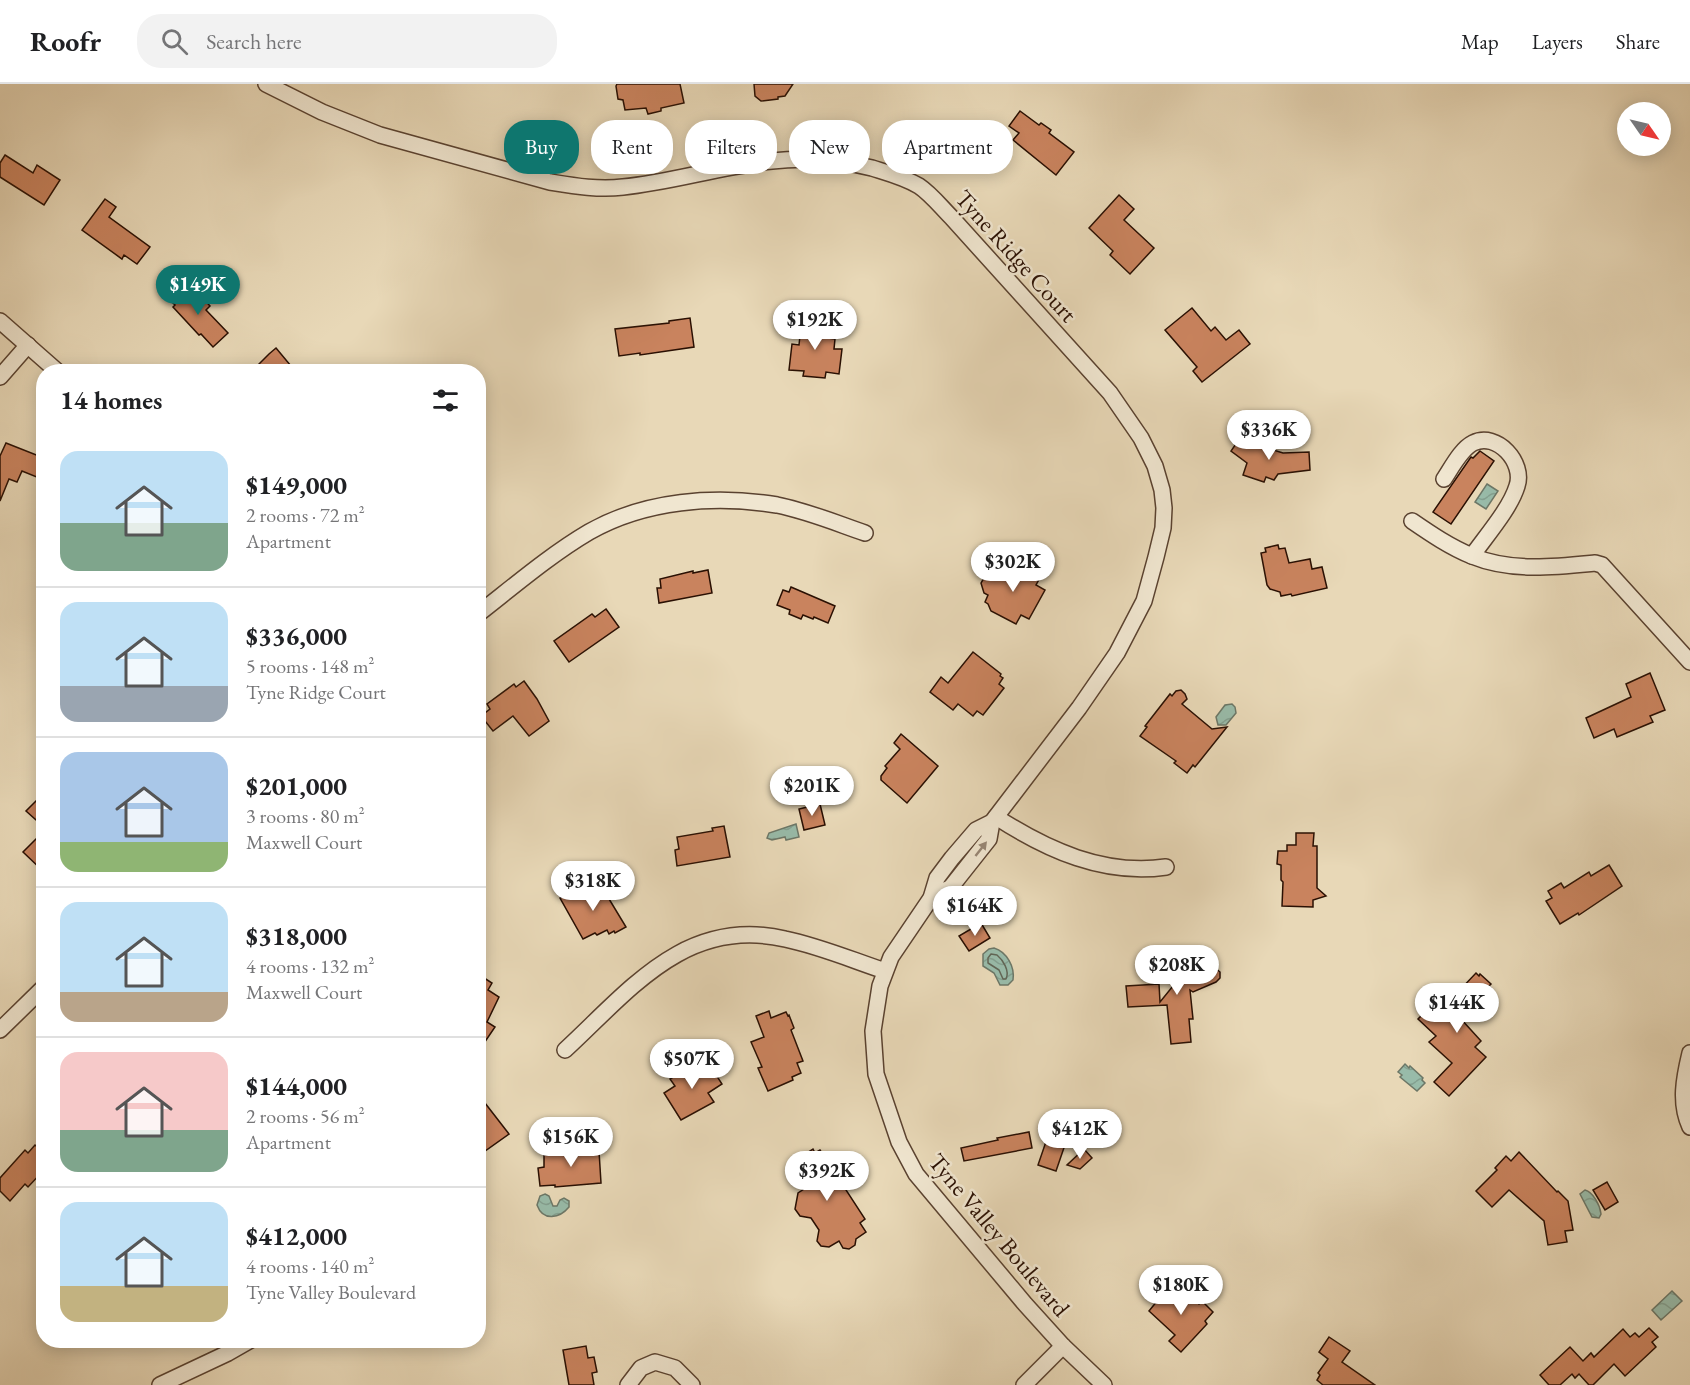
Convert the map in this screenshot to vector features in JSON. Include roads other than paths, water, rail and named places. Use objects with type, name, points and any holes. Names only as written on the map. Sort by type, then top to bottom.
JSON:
[{"type":"street","name":"Tyne Ridge Court","points":[[266,84],[322,112],[380,135],[550,182],[573,186],[621,188],[793,159],[856,164],[905,179],[928,193],[1125,412],[1155,466],[1164,508],[1163,528],[1156,557],[1144,601],[1132,627],[1079,708],[994,820]]},
{"type":"street","points":[[0,321],[49,364]]},
{"type":"street","points":[[0,377],[28,345]]},
{"type":"street","points":[[1444,479],[1464,451],[1477,441],[1484,440],[1498,444],[1506,450],[1516,464],[1519,479],[1515,492],[1472,556]]},
{"type":"street","points":[[486,608],[591,531],[651,508],[708,500],[756,503],[805,512],[864,533]]},
{"type":"street","points":[[1412,521],[1472,556],[1520,567],[1595,563],[1602,565],[1690,662]]},
{"type":"street","points":[[994,820],[1089,862],[1111,868],[1134,870],[1166,867]]},
{"type":"street","name":"Tyne Valley Boulevard","points":[[994,820],[989,839],[951,887],[931,898],[902,939],[885,971],[876,1005],[873,1031],[876,1074],[904,1155],[916,1174],[1025,1304],[1063,1346],[1104,1385]]},
{"type":"street","points":[[565,1050],[653,970],[684,950],[713,939],[746,934],[784,939],[885,971]]},
{"type":"street","points":[[0,1030],[36,995]]},
{"type":"street","points":[[1690,1053],[1683,1093],[1684,1111],[1690,1127]]},
{"type":"street","points":[[1024,1385],[1063,1346]]},
{"type":"street","points":[[160,1385],[237,1348]]},
{"type":"street","points":[[628,1385],[641,1368],[655,1362],[675,1368],[692,1385]]},
{"type":"water","points":[[1487,484],[1498,491],[1486,509],[1475,502]]},
{"type":"water","points":[[1232,704],[1236,713],[1226,725],[1218,725],[1216,717],[1225,705]]},
{"type":"water","points":[[796,824],[799,837],[786,840],[785,837],[772,840],[767,838],[769,833]]},
{"type":"water","points":[[573,864],[586,868],[592,875],[591,879],[587,881],[574,876],[568,878],[565,871]]},
{"type":"water","points":[[994,948],[1006,956],[1011,965],[1013,980],[1008,985],[1000,985],[994,973],[983,966],[983,954]]},
{"type":"water","points":[[1405,1064],[1423,1078],[1425,1083],[1417,1091],[1400,1077],[1402,1075],[1398,1072]]},
{"type":"water","points":[[1585,1190],[1591,1193],[1598,1203],[1601,1214],[1599,1218],[1592,1217],[1580,1194]]},
{"type":"water","points":[[545,1194],[549,1196],[553,1206],[557,1206],[564,1198],[569,1201],[569,1207],[557,1216],[543,1214],[537,1205],[540,1196]]},
{"type":"water","points":[[1672,1291],[1682,1301],[1661,1320],[1652,1310]]}]
